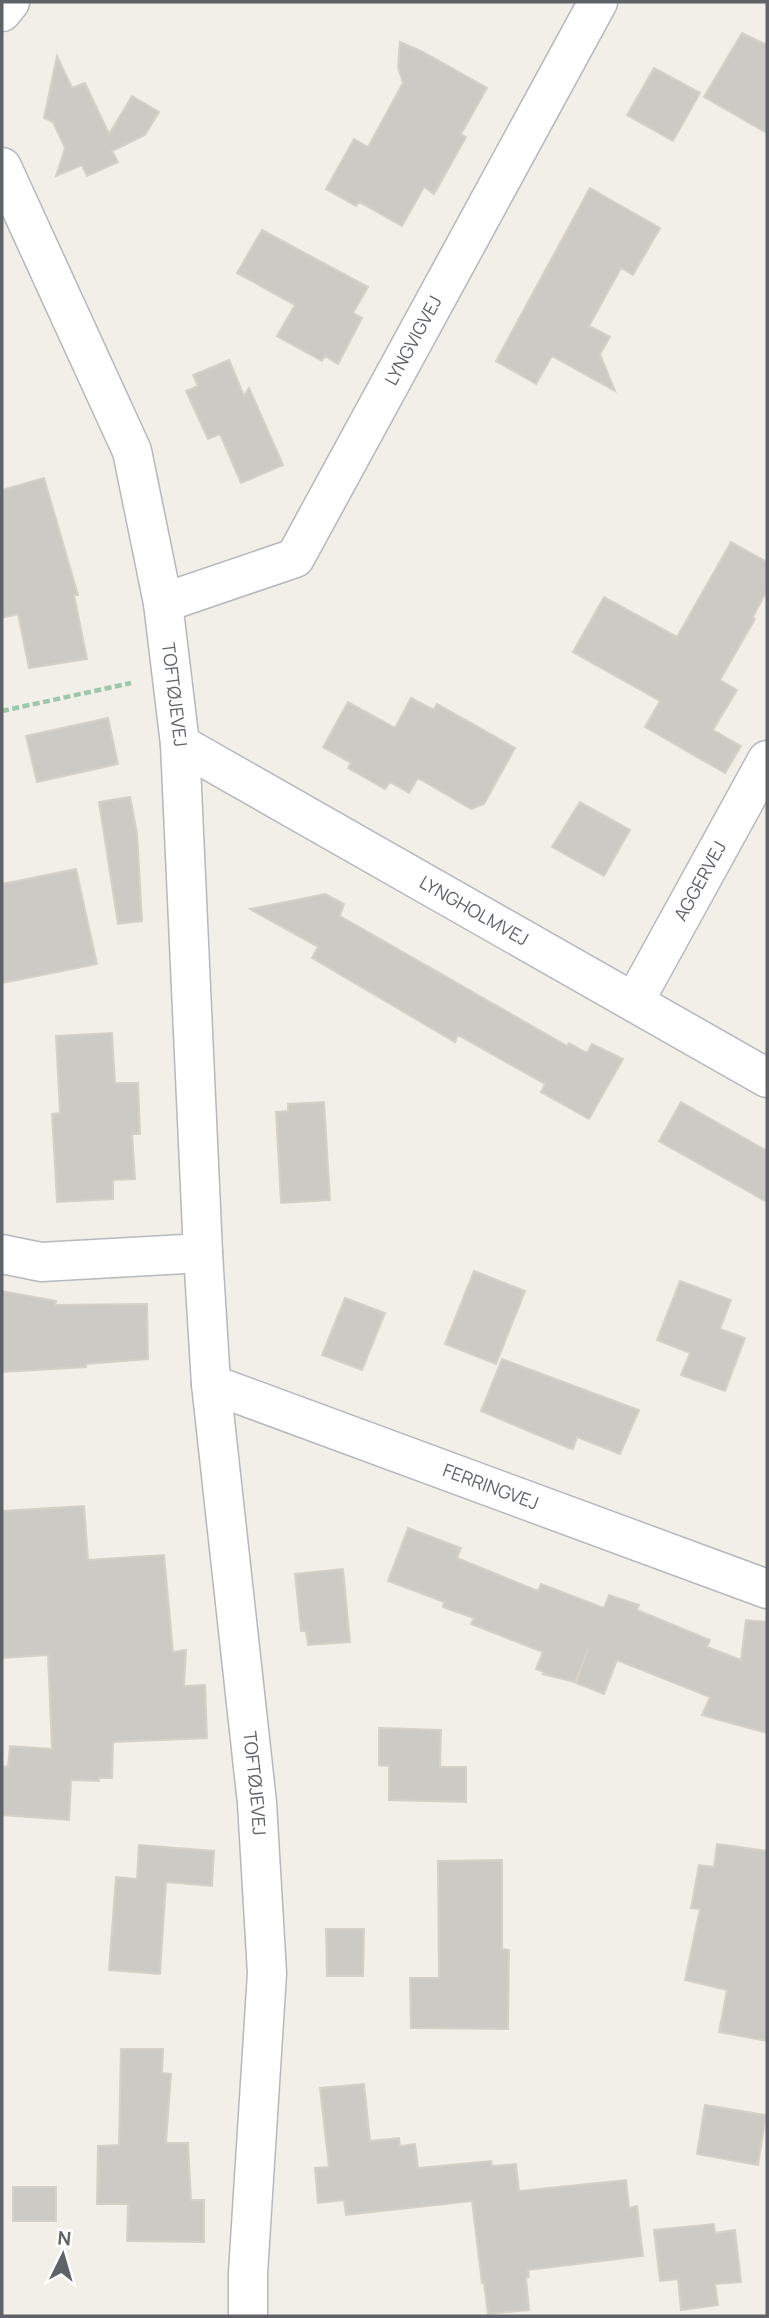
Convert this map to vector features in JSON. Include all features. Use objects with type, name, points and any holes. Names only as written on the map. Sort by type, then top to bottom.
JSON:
[{"type":"street","points":[[2,12],[10,2]]},
{"type":"street","name":"LYNGVIGVEJ","points":[[163,603],[295,558],[598,2]]},
{"type":"street","name":"TOFTØJEVEJ","points":[[2,167],[132,451],[163,603],[176,709],[211,1384],[257,1803],[267,1973],[248,2273],[248,2316]]},
{"type":"street","name":"LYNGHOLMVEJ","points":[[176,709],[634,1002],[767,1079]]},
{"type":"street","name":"AGGERVEJ","points":[[634,1002],[767,760]]},
{"type":"street","points":[[2,1254],[41,1262],[203,1254]]},
{"type":"street","name":"FERRINGVEJ","points":[[211,1384],[767,1590]]},
{"type":"path","points":[[2,711],[176,709]]},
{"type":"building","points":[[742,33],[767,45],[767,133],[704,97]]},
{"type":"building","points":[[400,42],[487,88],[461,134],[466,137],[434,194],[424,187],[402,226],[359,202],[356,206],[326,189],[354,139],[368,147],[403,83],[398,67]]},
{"type":"building","points":[[57,56],[72,88],[85,83],[109,134],[132,96],[159,112],[145,135],[112,151],[118,162],[87,176],[82,165],[56,176],[65,148],[53,122],[44,118]]},
{"type":"building","points":[[654,68],[700,93],[673,141],[627,115]]},
{"type":"building","points":[[590,188],[660,228],[633,275],[621,268],[589,326],[610,337],[600,354],[615,391],[552,356],[536,384],[496,361]]},
{"type":"building","points":[[262,230],[368,287],[353,313],[362,318],[338,364],[325,356],[322,361],[277,336],[295,305],[237,273]]},
{"type":"building","points":[[229,360],[244,396],[249,388],[283,465],[241,483],[220,434],[208,439],[186,391],[198,386],[193,375]]},
{"type":"building","points":[[44,478],[78,595],[74,595],[87,659],[29,668],[18,614],[2,618],[2,490]]},
{"type":"building","points":[[731,542],[767,562],[767,590],[753,617],[755,619],[720,680],[737,690],[713,730],[741,746],[725,773],[645,727],[660,701],[573,652],[604,597],[677,637]]},
{"type":"building","points":[[411,698],[434,710],[437,704],[515,748],[484,804],[471,809],[418,778],[409,793],[390,782],[385,789],[348,768],[351,763],[323,747],[348,702],[395,728]]},
{"type":"building","points":[[108,718],[118,764],[37,782],[26,736]]},
{"type":"building","points":[[130,797],[137,833],[142,921],[118,924],[99,802]]},
{"type":"building","points":[[580,802],[630,830],[604,876],[552,847]]},
{"type":"building","points":[[76,869],[97,964],[2,983],[2,884]]},
{"type":"building","points":[[325,894],[344,904],[340,916],[567,1046],[569,1043],[587,1053],[592,1044],[623,1059],[589,1119],[541,1092],[545,1084],[458,1035],[455,1042],[312,958],[318,947],[250,909]]},
{"type":"building","points":[[112,1033],[115,1083],[138,1083],[140,1134],[132,1134],[135,1179],[113,1180],[113,1199],[57,1202],[52,1114],[60,1113],[56,1036]]},
{"type":"building","points":[[324,1102],[330,1200],[281,1203],[276,1112],[288,1111],[288,1104]]},
{"type":"building","points":[[681,1102],[767,1151],[767,1202],[659,1141]]},
{"type":"building","points":[[474,1271],[525,1291],[496,1364],[445,1344]]},
{"type":"building","points":[[680,1281],[731,1300],[720,1329],[745,1338],[725,1391],[681,1375],[690,1353],[657,1340]]},
{"type":"building","points":[[2,1291],[56,1301],[55,1305],[147,1304],[148,1359],[86,1364],[86,1367],[2,1372]]},
{"type":"building","points":[[345,1298],[385,1313],[362,1370],[322,1355]]},
{"type":"building","points":[[502,1359],[639,1410],[620,1454],[577,1437],[573,1449],[569,1448],[481,1411]]},
{"type":"building","points":[[84,1506],[88,1560],[164,1555],[173,1652],[186,1650],[184,1686],[205,1685],[207,1738],[113,1742],[112,1778],[99,1778],[99,1781],[71,1780],[69,1820],[2,1815],[2,1766],[8,1767],[10,1746],[52,1749],[48,1655],[2,1658],[2,1511]]},
{"type":"building","points":[[408,1528],[461,1548],[457,1558],[538,1591],[541,1584],[604,1608],[609,1595],[639,1605],[637,1610],[710,1640],[707,1647],[741,1660],[746,1620],[767,1622],[767,1733],[702,1715],[710,1697],[617,1660],[604,1694],[576,1683],[588,1649],[575,1682],[543,1674],[544,1672],[536,1669],[543,1652],[471,1624],[474,1618],[443,1607],[444,1602],[388,1581]]},
{"type":"building","points":[[343,1569],[350,1642],[308,1645],[306,1631],[301,1631],[295,1574]]},
{"type":"building","points":[[379,1728],[441,1730],[440,1767],[466,1767],[466,1802],[389,1800],[389,1766],[379,1765]]},
{"type":"building","points":[[717,1844],[767,1851],[767,2041],[719,2032],[727,1990],[685,1980],[700,1909],[691,1908],[699,1865],[714,1867]]},
{"type":"building","points":[[139,1845],[214,1851],[212,1886],[166,1882],[160,1974],[109,1970],[116,1877],[137,1879]]},
{"type":"building","points":[[502,1860],[502,1949],[509,1950],[508,2029],[411,2028],[410,1978],[439,1978],[438,1861]]},
{"type":"building","points":[[326,1929],[364,1929],[363,1976],[327,1976]]},
{"type":"building","points":[[121,2049],[163,2049],[162,2073],[171,2074],[166,2143],[188,2143],[191,2200],[204,2200],[204,2242],[127,2241],[128,2204],[97,2204],[98,2146],[119,2145]]},
{"type":"building","points":[[364,2084],[370,2141],[399,2138],[400,2146],[415,2144],[418,2168],[491,2161],[492,2166],[516,2164],[519,2191],[626,2180],[629,2208],[637,2206],[643,2256],[528,2270],[529,2277],[526,2278],[529,2310],[488,2314],[472,2201],[346,2215],[344,2200],[318,2203],[315,2168],[329,2167],[320,2088]]},
{"type":"building","points":[[705,2105],[766,2115],[758,2165],[697,2154]]},
{"type":"building","points":[[13,2187],[56,2187],[56,2221],[13,2221]]},
{"type":"building","points":[[714,2224],[715,2233],[735,2230],[741,2282],[715,2284],[718,2305],[681,2310],[678,2279],[660,2281],[654,2230]]}]
